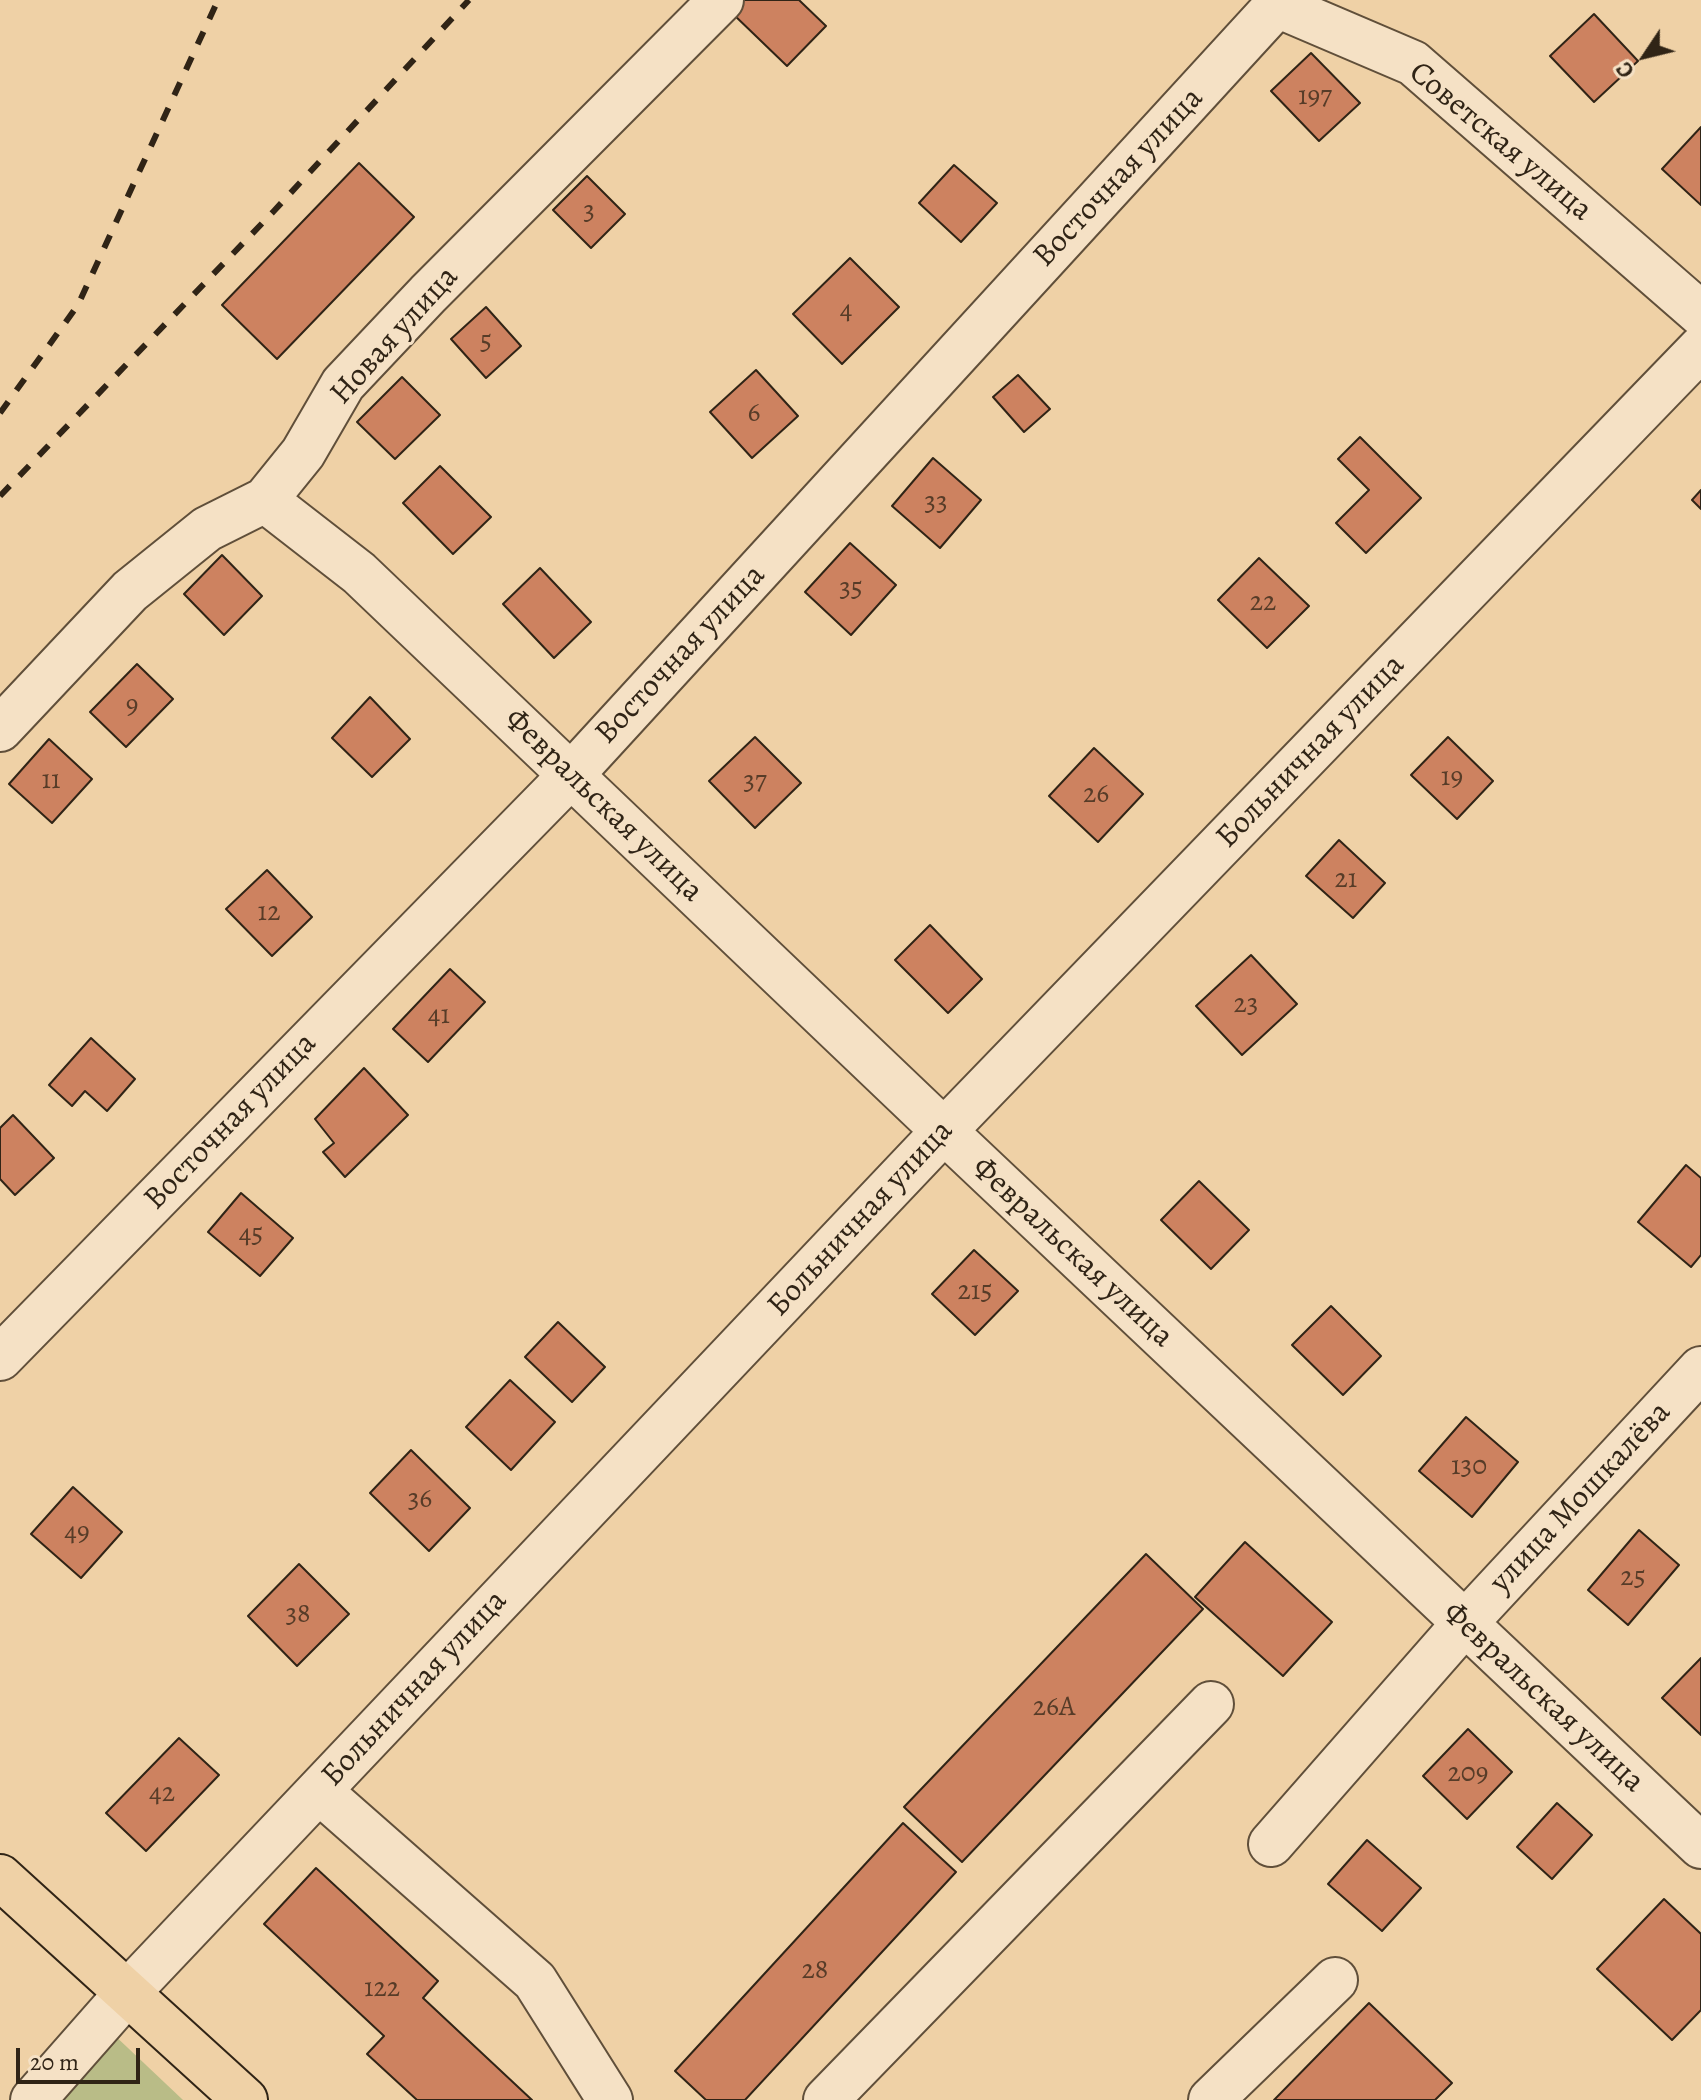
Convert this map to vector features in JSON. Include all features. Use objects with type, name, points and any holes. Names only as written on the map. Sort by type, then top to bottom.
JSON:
[{"type":"main road","points":[[0,1877],[245,2100]]},
{"type":"street","name":"Новая улица","points":[[0,729],[130,591],[207,529],[265,500],[303,453],[343,384],[428,294],[721,0]]},
{"type":"street","name":"Советская улица","points":[[1276,2],[1413,63],[1701,314]]},
{"type":"street","name":"Восточная улица","points":[[0,1358],[571,775],[1276,2]]},
{"type":"street","name":"Больничная улица","points":[[33,2100],[128,1992],[944,1131],[1701,348]]},
{"type":"street","name":"Февральская улица","points":[[265,500],[359,573],[1701,1846]]},
{"type":"street","name":"улица Мошкалёва","points":[[1271,1844],[1464,1624],[1701,1369]]},
{"type":"street","points":[[826,2100],[1211,1704]]},
{"type":"street","points":[[319,1791],[535,1981],[610,2100]]},
{"type":"street","points":[[1211,2100],[1335,1980]]},
{"type":"green space","points":[[110,2031],[183,2100],[45,2100]]},
{"type":"building","points":[[744,0],[799,0],[826,26],[787,66],[732,13]]},
{"type":"building","points":[[1594,14],[1638,61],[1594,102],[1550,56]]},
{"type":"building","points":[[1311,53],[1360,103],[1319,141],[1271,91]]},
{"type":"building","points":[[1701,127],[1701,205],[1662,169]]},
{"type":"building","points":[[359,163],[414,217],[277,359],[222,305]]},
{"type":"building","points":[[954,165],[997,203],[961,242],[919,203]]},
{"type":"building","points":[[587,176],[625,214],[591,248],[553,210]]},
{"type":"building","points":[[850,258],[899,307],[842,364],[793,314]]},
{"type":"building","points":[[486,307],[521,346],[486,378],[451,339]]},
{"type":"building","points":[[756,370],[798,416],[752,458],[710,412]]},
{"type":"building","points":[[1018,375],[1050,409],[1024,432],[993,397]]},
{"type":"building","points":[[402,377],[440,415],[395,459],[357,422]]},
{"type":"building","points":[[1360,437],[1421,498],[1366,553],[1336,523],[1369,490],[1338,459]]},
{"type":"building","points":[[933,458],[981,500],[940,548],[892,506]]},
{"type":"building","points":[[440,466],[491,517],[453,554],[403,503]]},
{"type":"building","points":[[1701,490],[1701,509],[1692,500]]},
{"type":"building","points":[[850,543],[896,585],[851,635],[805,592]]},
{"type":"building","points":[[222,555],[262,596],[224,635],[184,594]]},
{"type":"building","points":[[1259,558],[1309,606],[1267,648],[1218,600]]},
{"type":"building","points":[[540,568],[591,622],[554,658],[503,604]]},
{"type":"building","points":[[137,664],[173,699],[126,747],[90,712]]},
{"type":"building","points":[[370,697],[410,739],[372,777],[332,738]]},
{"type":"building","points":[[755,737],[801,783],[755,828],[709,781]]},
{"type":"building","points":[[1448,737],[1493,781],[1457,819],[1411,775]]},
{"type":"building","points":[[49,739],[92,779],[52,823],[9,784]]},
{"type":"building","points":[[1094,748],[1143,794],[1098,842],[1049,796]]},
{"type":"building","points":[[1339,840],[1385,883],[1353,918],[1306,876]]},
{"type":"building","points":[[267,870],[312,917],[272,956],[226,909]]},
{"type":"building","points":[[930,925],[982,979],[948,1013],[895,960]]},
{"type":"building","points":[[1251,955],[1297,1004],[1242,1055],[1196,1006]]},
{"type":"building","points":[[450,969],[485,1002],[428,1062],[393,1029]]},
{"type":"building","points":[[91,1038],[135,1079],[107,1111],[85,1091],[72,1106],[49,1085]]},
{"type":"building","points":[[364,1068],[408,1115],[345,1177],[323,1152],[334,1143],[315,1119]]},
{"type":"building","points":[[13,1115],[54,1158],[15,1195],[0,1179],[0,1128]]},
{"type":"building","points":[[1686,1165],[1701,1178],[1701,1255],[1691,1267],[1638,1222]]},
{"type":"building","points":[[1199,1181],[1249,1230],[1211,1269],[1161,1220]]},
{"type":"building","points":[[241,1193],[293,1238],[260,1276],[208,1232]]},
{"type":"building","points":[[974,1250],[1018,1291],[975,1335],[932,1294]]},
{"type":"building","points":[[1331,1306],[1381,1356],[1343,1395],[1292,1345]]},
{"type":"building","points":[[558,1322],[605,1367],[572,1402],[525,1357]]},
{"type":"building","points":[[510,1380],[555,1422],[511,1470],[466,1427]]},
{"type":"building","points":[[1466,1417],[1518,1462],[1472,1517],[1419,1471]]},
{"type":"building","points":[[411,1450],[470,1508],[429,1551],[370,1493]]},
{"type":"building","points":[[73,1487],[122,1532],[81,1578],[31,1534]]},
{"type":"building","points":[[1639,1530],[1679,1565],[1628,1625],[1588,1590]]},
{"type":"building","points":[[1245,1542],[1332,1622],[1283,1676],[1195,1597]]},
{"type":"building","points":[[1146,1554],[1203,1609],[962,1862],[904,1807]]},
{"type":"building","points":[[299,1564],[349,1614],[297,1666],[248,1616]]},
{"type":"building","points":[[1701,1658],[1701,1735],[1662,1698]]},
{"type":"building","points":[[1468,1729],[1512,1772],[1467,1819],[1423,1776]]},
{"type":"building","points":[[179,1738],[219,1775],[146,1851],[106,1813]]},
{"type":"building","points":[[1557,1803],[1592,1835],[1552,1879],[1517,1847]]},
{"type":"building","points":[[903,1823],[956,1872],[745,2100],[706,2100],[675,2071]]},
{"type":"building","points":[[1367,1840],[1421,1888],[1382,1931],[1328,1884]]},
{"type":"building","points":[[316,1868],[438,1981],[423,1998],[532,2100],[417,2100],[367,2054],[384,2036],[264,1924]]},
{"type":"building","points":[[1664,1899],[1701,1934],[1701,2010],[1672,2040],[1597,1969]]},
{"type":"building","points":[[1369,2003],[1452,2083],[1435,2100],[1274,2100]]},
{"type":"railway","points":[[0,413],[78,305],[218,0]]},
{"type":"railway","points":[[0,496],[273,212],[469,0]]}]
